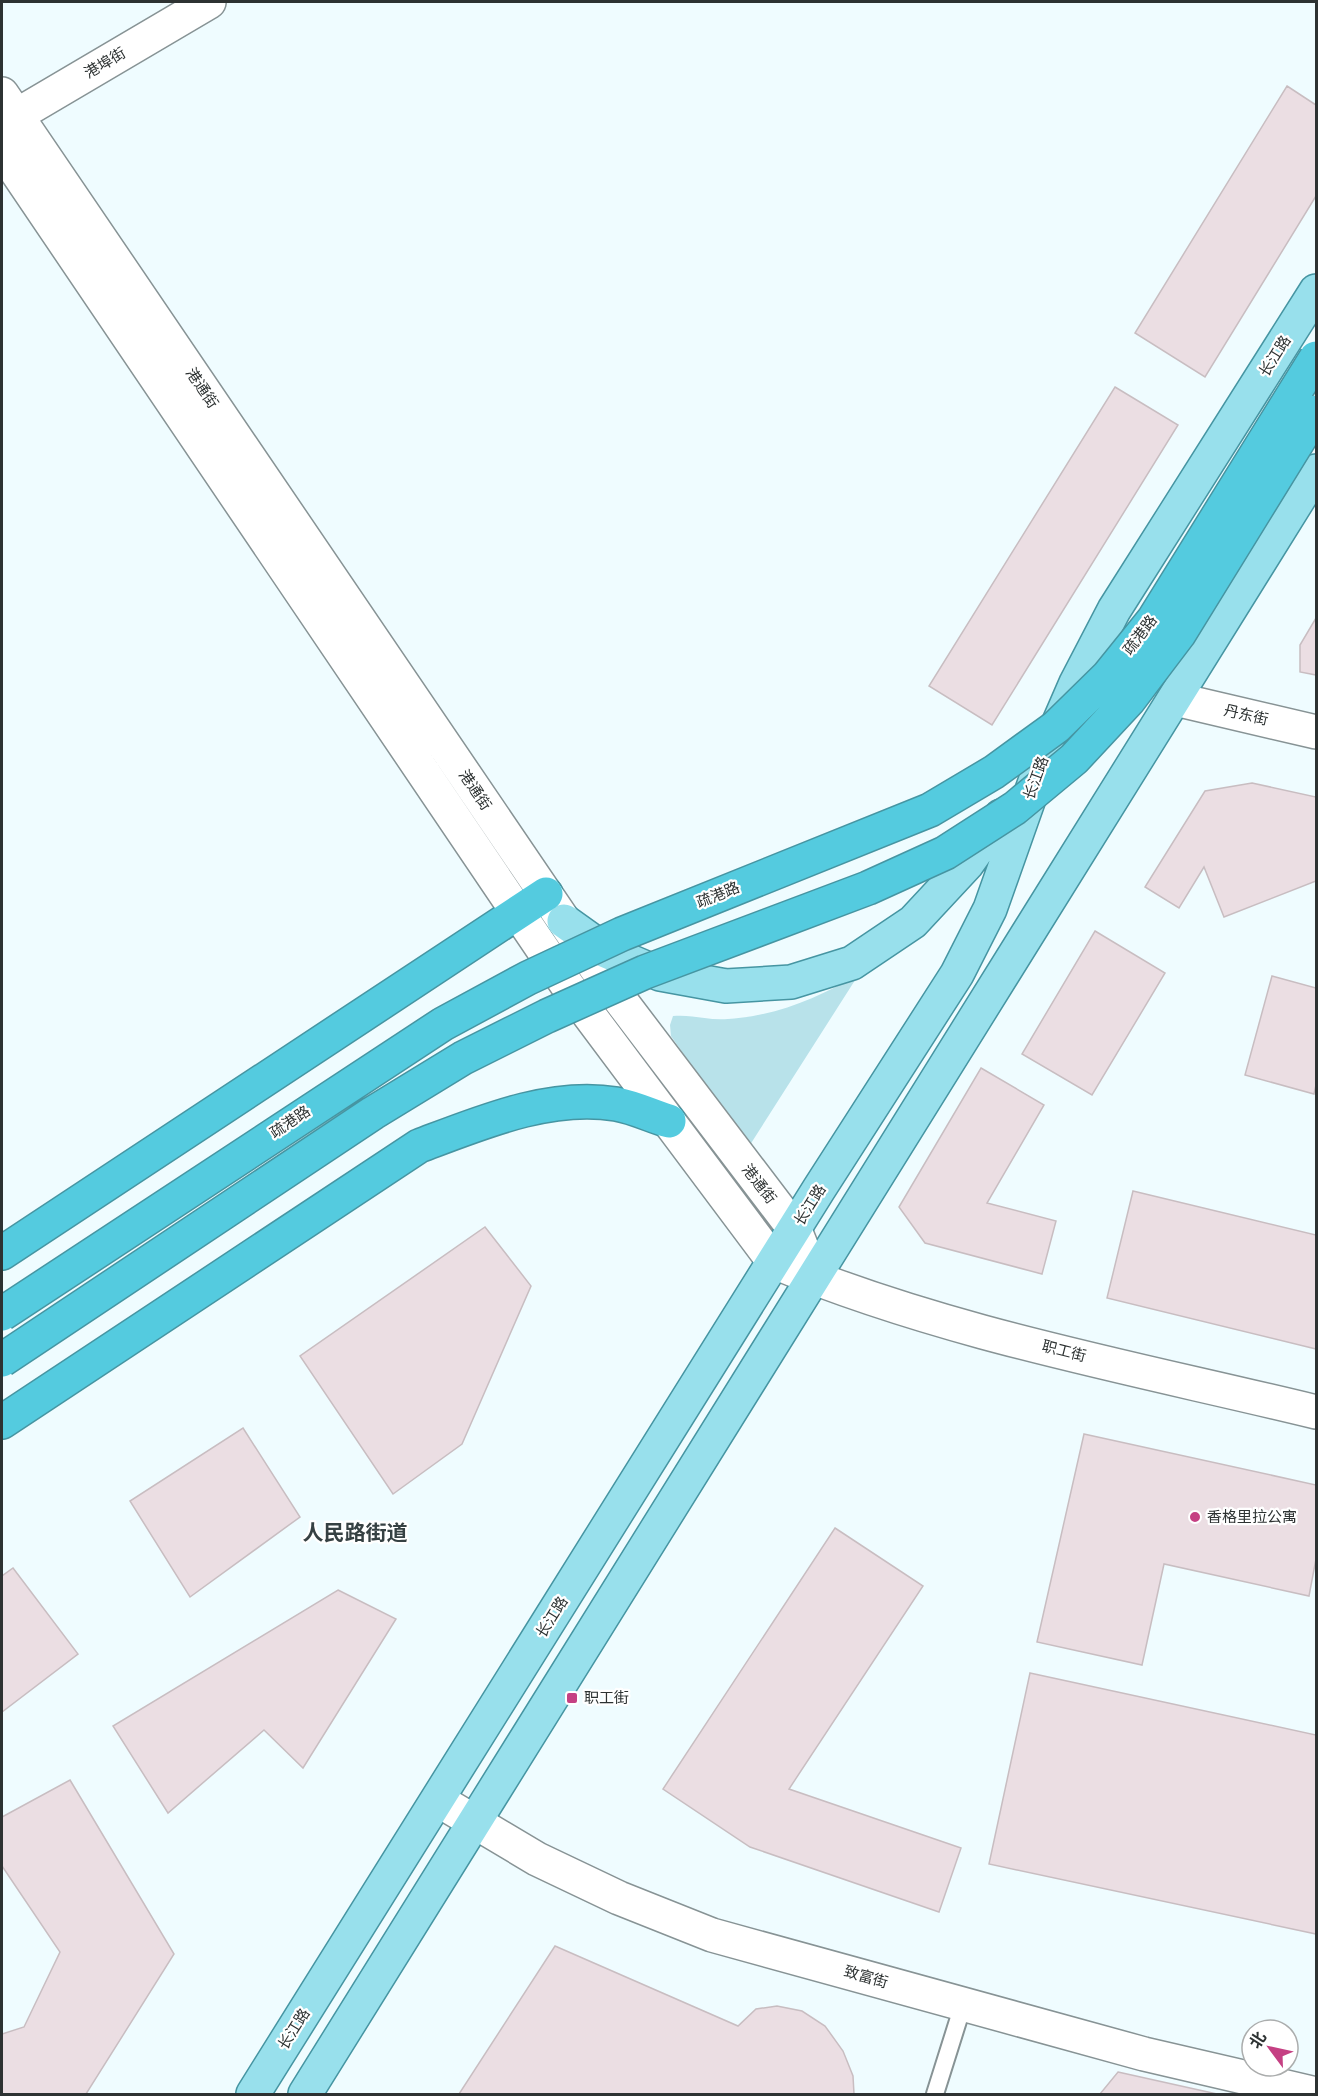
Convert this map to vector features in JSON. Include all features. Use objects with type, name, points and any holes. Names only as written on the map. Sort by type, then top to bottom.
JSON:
[{"type":"highway","name":"疏港路","points":[[2,1314],[443,1024],[528,978],[622,934],[930,810],[994,772],[1056,727],[1108,676],[1154,619],[1317,358]]},
{"type":"highway","name":"疏港路","points":[[2,1360],[373,1113],[463,1058],[645,972],[887,880],[945,853],[1015,808],[1074,759],[1129,700],[1179,634],[1317,412]]},
{"type":"highway","points":[[2,1253],[546,894]]},
{"type":"highway","points":[[7,1418],[419,1146],[487,1121],[561,1103],[616,1104],[669,1121]]},
{"type":"main road","name":"长江路","points":[[253,2094],[957,974],[990,909],[1043,759],[1076,683],[1114,610],[1317,291]]},
{"type":"main road","points":[[305,2094],[1317,471]]},
{"type":"main road","points":[[564,921],[606,951],[660,974],[726,986],[791,982],[852,963],[913,922],[967,864],[1043,759]]},
{"type":"street","name":"港埠街","points":[[6,111],[209,2]]},
{"type":"street","name":"港通街","points":[[6,111],[596,968],[795,1230],[814,1278]]},
{"type":"street","points":[[2,150],[569,988],[774,1262],[814,1278]]},
{"type":"street","name":"丹东街","points":[[1175,699],[1317,732]]},
{"type":"street","name":"职工街","points":[[814,1278],[953,1324],[1317,1412]]},
{"type":"street","name":"致富街","points":[[438,1800],[537,1859],[619,1898],[712,1935],[1144,2054],[1317,2094]]},
{"type":"lane","points":[[935,2094],[963,2005]]},
{"type":"shaded area","points":[[859,974],[748,1148],[671,1036],[670,1025],[673,1016],[721,1019],[763,1014],[812,998]]},
{"type":"building","points":[[1287,86],[1316,105],[1316,196],[1205,377],[1135,333]]},
{"type":"building","points":[[1115,387],[1178,425],[992,725],[929,686]]},
{"type":"building","points":[[1316,618],[1316,675],[1300,672],[1300,645]]},
{"type":"building","points":[[1252,783],[1316,797],[1316,881],[1224,917],[1204,867],[1179,908],[1145,887],[1205,791]]},
{"type":"building","points":[[1095,931],[1165,973],[1092,1095],[1022,1054]]},
{"type":"building","points":[[1272,976],[1316,988],[1316,1085],[1314,1094],[1245,1075]]},
{"type":"building","points":[[981,1068],[1044,1105],[987,1203],[1056,1221],[1042,1274],[925,1243],[899,1207]]},
{"type":"building","points":[[1133,1191],[1316,1235],[1316,1349],[1107,1298]]},
{"type":"building","points":[[485,1227],[531,1286],[462,1444],[393,1494],[300,1356]]},
{"type":"building","points":[[243,1428],[300,1517],[190,1597],[130,1501]]},
{"type":"building","points":[[1084,1434],[1316,1485],[1316,1559],[1309,1596],[1164,1564],[1142,1665],[1037,1642]]},
{"type":"building","points":[[835,1528],[923,1586],[789,1789],[961,1848],[939,1912],[750,1847],[663,1789]]},
{"type":"building","points":[[13,1568],[78,1654],[2,1712],[2,1576]]},
{"type":"building","points":[[338,1590],[396,1619],[303,1768],[264,1730],[168,1813],[113,1726]]},
{"type":"building","points":[[1030,1673],[1316,1735],[1316,1934],[989,1864]]},
{"type":"building","points":[[70,1780],[174,1954],[86,2094],[2,2094],[2,2034],[24,2027],[60,1952],[2,1866],[2,1817]]},
{"type":"building","points":[[555,1946],[738,2026],[756,2009],[777,2006],[802,2011],[825,2026],[843,2051],[853,2076],[854,2094],[459,2094]]},
{"type":"building","points":[[1118,2072],[1217,2094],[1100,2094]]},
{"type":"place","name":"香格里拉公寓","points":[[1195,1517]]},
{"type":"place","name":"职工街","points":[[572,1698]]},
{"type":"district","name":"人民路街道","points":[[355,1533]]}]
